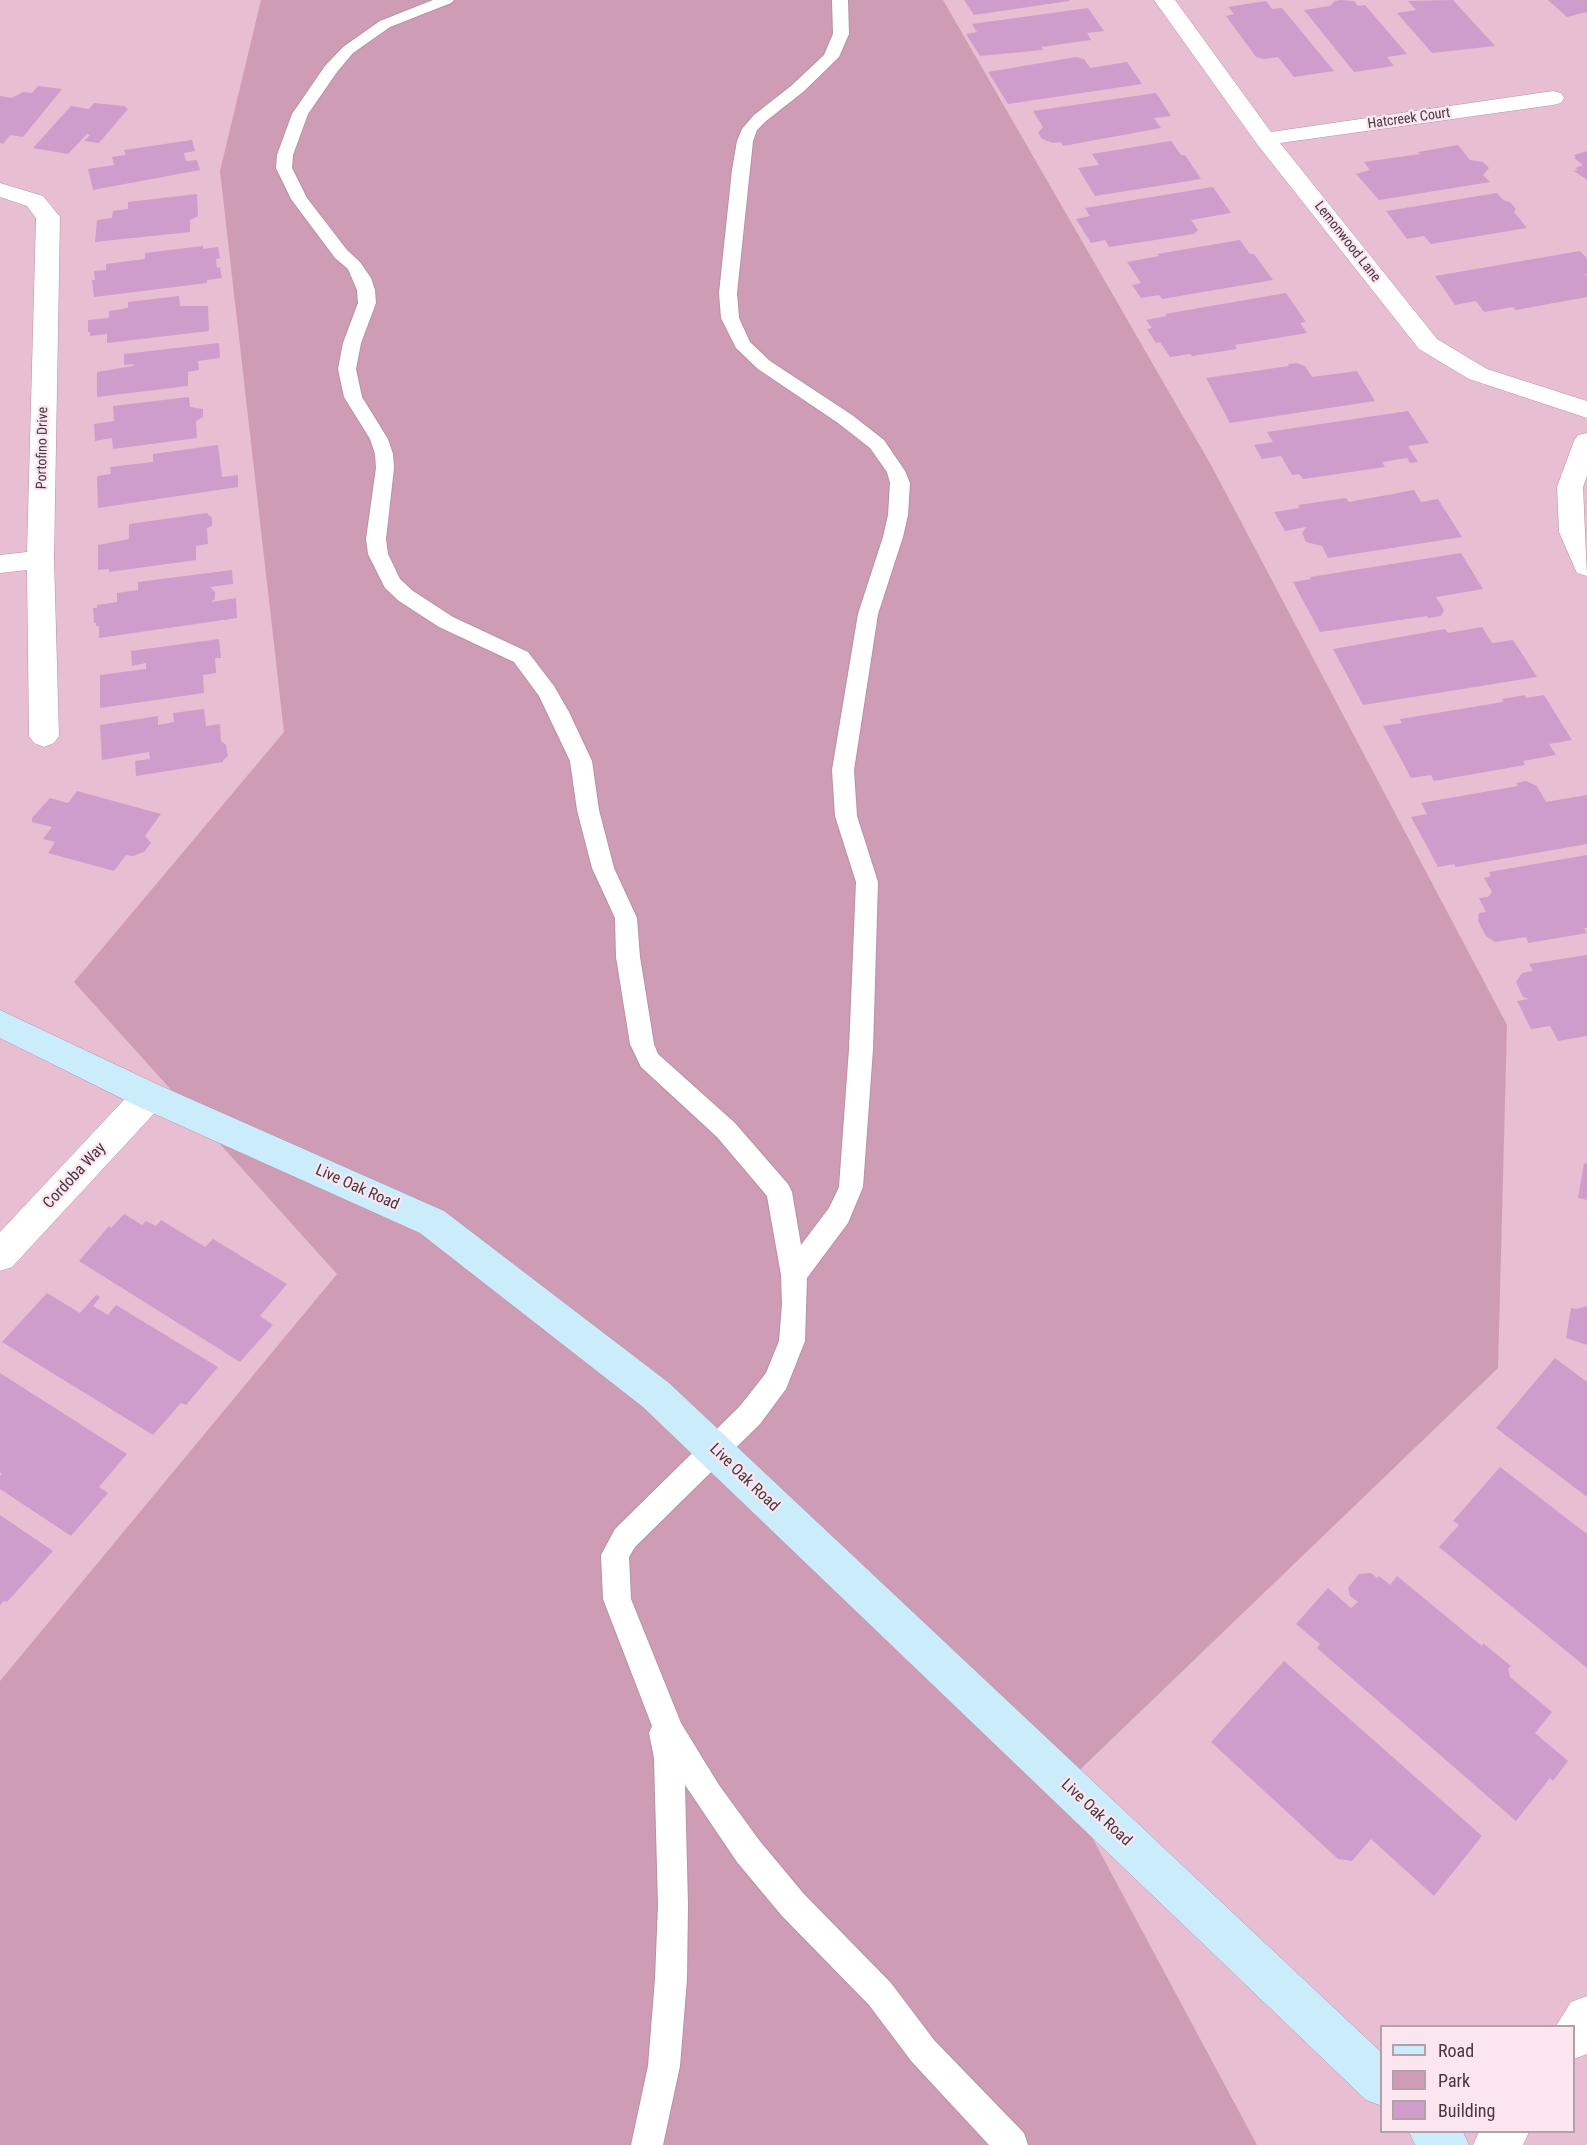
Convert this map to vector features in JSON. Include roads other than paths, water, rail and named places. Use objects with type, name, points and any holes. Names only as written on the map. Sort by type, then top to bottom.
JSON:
[{"type":"street","name":"Lemonwood Lane","points":[[1164,0],[1265,140],[1428,344],[1478,374],[1587,410]]},
{"type":"street","name":"Hatcreek Court","points":[[1265,140],[1553,98]]},
{"type":"street","name":"Portofino Drive","points":[[0,190],[35,201],[48,217],[40,559],[44,736]]},
{"type":"street","points":[[1587,441],[1570,487],[1572,532],[1587,567]]},
{"type":"street","points":[[0,564],[40,559]]},
{"type":"street","name":"Live Oak Road","points":[[0,1023],[149,1096],[432,1221],[656,1395],[1380,2082]]},
{"type":"street","name":"Cordoba Way","points":[[0,1256],[149,1096]]},
{"type":"street","points":[[1575,2036],[1587,2018]]},
{"type":"street","points":[[1433,2133],[1446,2145]]},
{"type":"street","points":[[1496,2145],[1505,2133]]},
{"type":"lane","points":[[446,0],[385,24],[348,50],[331,69],[300,114],[285,155],[284,168],[299,199],[336,247],[354,266],[366,290],[367,303],[352,343],[347,369],[353,397],[379,439],[384,454],[385,468],[376,539],[378,555],[392,583],[446,622],[521,657],[547,691],[559,712],[580,761],[588,810],[603,868],[626,918],[630,978],[642,1044],[649,1060],[726,1130],[779,1192],[794,1275],[795,1304],[792,1341],[777,1380],[750,1415],[626,1538],[615,1555],[617,1599],[658,1705],[690,1767],[748,1851],[793,1905],[880,1994],[923,2051],[1012,2145]]},
{"type":"lane","points":[[794,1275],[839,1215],[851,1186],[861,1049],[867,882],[846,816],[843,770],[868,614],[896,526],[900,483],[896,471],[877,444],[845,419],[780,377],[742,344],[733,326],[728,307],[728,293],[745,141],[750,129],[760,118],[804,83],[831,57],[841,34],[840,0]]},
{"type":"lane","points":[[647,2145],[664,2066],[671,1979],[673,1905],[669,1758],[658,1705]]}]
